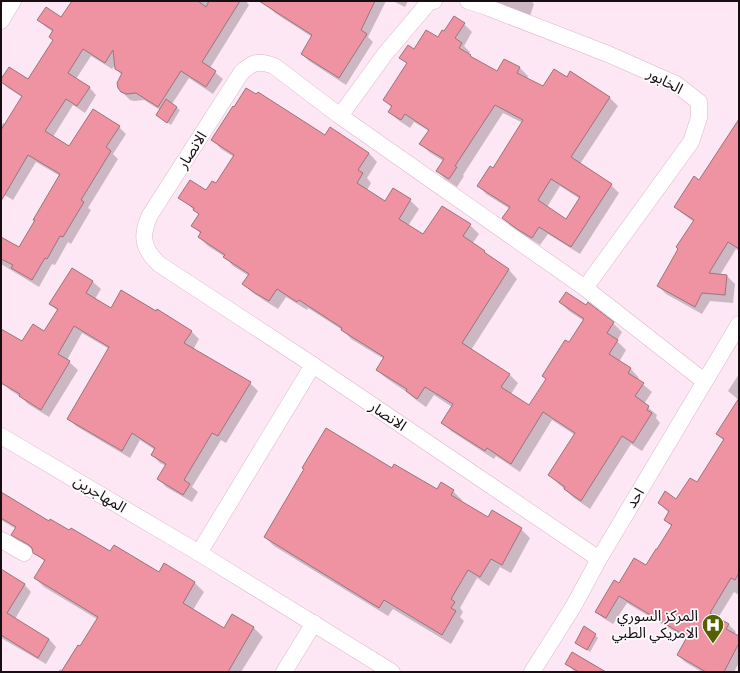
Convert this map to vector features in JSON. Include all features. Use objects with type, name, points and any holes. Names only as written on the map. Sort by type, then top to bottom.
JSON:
[{"type":"street","points":[[1,21],[13,1]]},
{"type":"street","points":[[340,116],[385,54],[429,2],[434,1]]},
{"type":"street","name":"الخابور","points":[[468,1],[614,57],[676,84],[699,102],[699,118],[691,142],[585,288]]},
{"type":"street","name":"الانصار","points":[[598,559],[313,365],[159,264],[151,256],[146,247],[144,236],[145,225],[150,215],[241,73],[248,66],[256,62],[265,62],[274,66],[340,116],[585,288],[704,381]]},
{"type":"street","name":"احد","points":[[532,672],[573,607],[598,559],[739,324]]},
{"type":"street","points":[[198,553],[313,365]]},
{"type":"street","name":"المهاجرين","points":[[1,436],[314,623],[392,672]]},
{"type":"street","points":[[1,540],[24,553]]},
{"type":"street","points":[[284,672],[314,623]]},
{"type":"building","points":[[72,1],[198,1],[206,7],[209,1],[240,1],[202,62],[216,71],[206,87],[181,71],[158,107],[136,93],[126,94],[121,92],[117,83],[122,73],[115,69],[113,50],[105,63],[83,49],[68,73],[90,87],[77,106],[66,99],[45,131],[69,146],[93,109],[120,126],[106,147],[111,151],[81,200],[84,202],[63,237],[60,236],[47,259],[45,258],[32,280],[11,268],[13,265],[1,259],[1,237],[19,247],[60,174],[28,155],[1,201],[1,130],[22,96],[1,82],[1,79],[9,67],[28,79],[53,40],[49,37],[53,30],[37,20],[46,7],[61,17]]},
{"type":"building","points":[[259,1],[375,1],[361,30],[367,34],[339,78],[301,54],[312,35]]},
{"type":"building","points":[[454,16],[465,23],[455,38],[462,43],[459,48],[497,71],[504,59],[520,67],[517,73],[543,86],[554,69],[567,77],[570,71],[610,97],[571,157],[612,184],[571,247],[539,227],[532,238],[517,229],[502,218],[510,207],[477,186],[490,166],[493,168],[523,120],[495,105],[455,166],[457,167],[449,179],[436,171],[444,159],[419,144],[429,130],[405,114],[401,120],[388,112],[392,106],[383,100],[407,63],[399,58],[408,45],[414,49],[426,30],[438,37],[442,30],[444,31]],"holes":[[[551,179],[580,197],[566,219],[538,200]]]},
{"type":"building","points":[[246,88],[256,94],[258,92],[325,135],[330,127],[369,153],[358,170],[363,173],[357,183],[385,201],[393,188],[411,199],[399,219],[423,234],[442,206],[471,224],[463,236],[509,269],[462,343],[510,374],[501,387],[529,405],[546,379],[542,376],[565,340],[569,342],[584,319],[559,302],[566,292],[586,305],[588,302],[614,322],[607,333],[618,340],[609,354],[631,368],[628,373],[644,383],[635,396],[649,406],[647,410],[652,413],[633,443],[622,436],[581,501],[548,475],[575,433],[543,412],[511,464],[487,448],[485,451],[441,423],[453,404],[425,387],[417,399],[406,391],[407,389],[376,370],[384,357],[341,330],[342,328],[299,300],[297,302],[277,289],[269,301],[255,293],[242,284],[249,274],[223,257],[225,255],[198,237],[201,232],[191,226],[199,214],[193,210],[194,208],[178,198],[190,180],[206,190],[212,181],[216,183],[234,155],[211,140]]},
{"type":"building","points":[[166,99],[177,107],[167,123],[156,115]]},
{"type":"building","points":[[739,119],[739,249],[728,242],[709,273],[727,275],[725,295],[702,293],[695,307],[657,286],[678,249],[676,247],[694,220],[674,207],[694,176],[699,180]]},
{"type":"building","points":[[72,268],[93,281],[86,293],[111,308],[121,290],[156,311],[157,309],[192,331],[184,343],[251,382],[218,436],[212,433],[184,480],[190,484],[183,495],[157,479],[166,464],[151,455],[155,448],[132,433],[122,451],[67,419],[109,347],[74,326],[58,354],[70,361],[41,410],[19,396],[20,394],[1,383],[1,329],[22,341],[33,324],[44,331],[58,309],[49,304]]},
{"type":"building","points":[[739,398],[739,573],[735,580],[731,578],[710,613],[729,624],[726,629],[739,636],[739,643],[724,672],[706,672],[677,655],[687,637],[619,596],[606,618],[595,612],[614,580],[619,583],[634,558],[646,565],[657,549],[672,525],[664,520],[669,511],[658,503],[665,491],[676,499],[690,478],[697,482],[724,439],[716,434]]},
{"type":"building","points":[[326,428],[392,468],[394,464],[437,489],[441,482],[454,490],[451,495],[488,517],[492,510],[522,528],[502,565],[491,559],[480,577],[468,570],[451,599],[455,602],[451,608],[456,611],[442,635],[384,600],[379,608],[264,537]]},
{"type":"building","points":[[1,492],[49,521],[50,519],[69,530],[71,528],[110,551],[114,545],[159,572],[164,563],[195,582],[183,603],[224,628],[232,614],[254,627],[228,672],[61,672],[78,645],[80,646],[98,617],[34,578],[45,560],[33,553],[32,548],[29,545],[11,535],[16,527],[1,518]]},
{"type":"building","points":[[1,569],[25,584],[7,613],[49,639],[38,658],[1,635]]},
{"type":"building","points":[[584,626],[596,634],[587,650],[575,643]]},
{"type":"building","points":[[572,652],[606,672],[579,672],[565,664]]},
{"type":"place","name":"المركز السوري الامريكي الطبي","points":[[713,644]]}]
